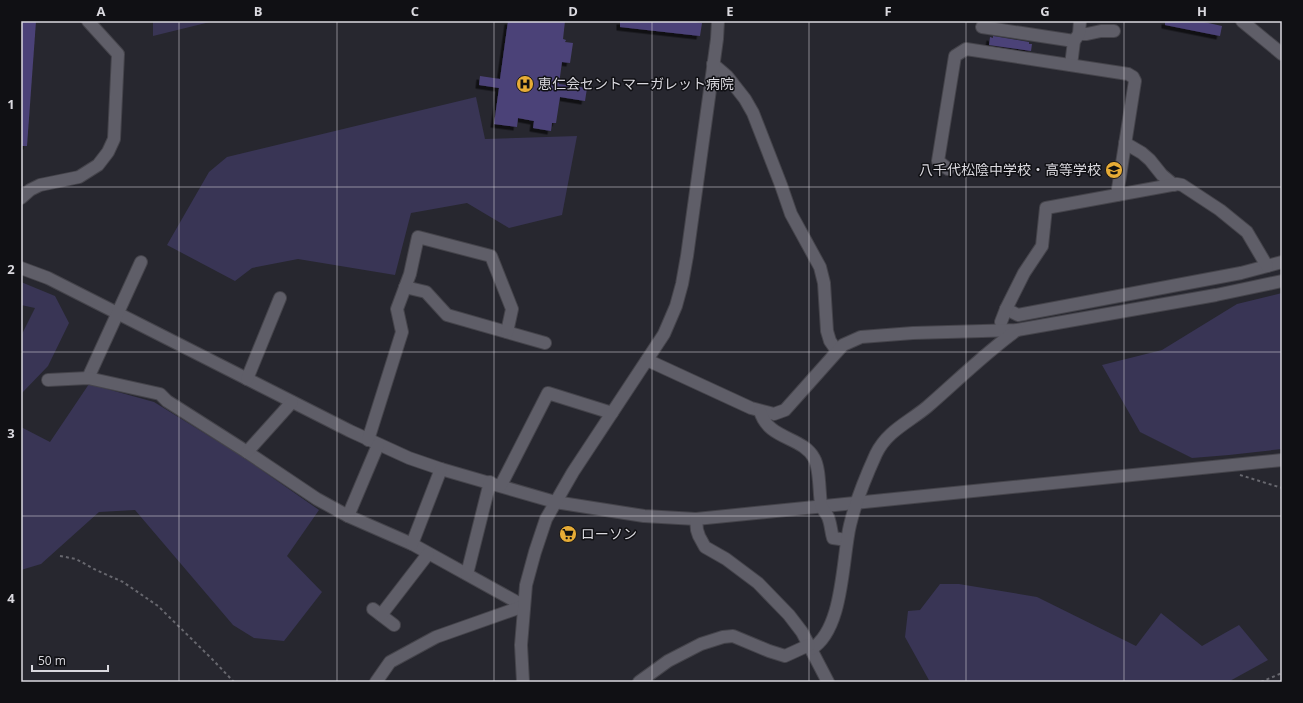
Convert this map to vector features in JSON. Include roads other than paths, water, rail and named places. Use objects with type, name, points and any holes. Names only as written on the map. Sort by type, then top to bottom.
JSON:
[{"type":"street","points":[[21,198],[30,190],[40,185],[79,177],[98,165],[108,152],[114,139],[118,54],[88,21]]},
{"type":"street","points":[[523,682],[521,645],[526,585],[546,519],[573,472],[664,334],[676,306],[682,284],[717,39],[718,21]]},
{"type":"street","points":[[1071,65],[1080,21]]},
{"type":"street","points":[[1242,21],[1282,54]]},
{"type":"street","points":[[982,27],[1076,38],[1101,31],[1114,31]]},
{"type":"street","points":[[948,169],[938,161],[955,56],[966,49],[1071,65],[1128,74],[1133,77],[1135,81],[1117,195]]},
{"type":"street","points":[[713,64],[727,76],[746,99],[753,113],[781,185],[790,214],[820,267],[824,283],[827,331],[830,341],[837,351]]},
{"type":"street","points":[[1125,143],[1146,157],[1162,175],[1174,185]]},
{"type":"street","points":[[1001,322],[1024,273],[1042,246],[1046,208],[1174,185],[1182,185],[1235,222],[1246,232],[1267,266]]},
{"type":"street","points":[[348,516],[373,442],[402,332],[397,309],[410,274],[418,237],[491,256],[512,309],[506,332]]},
{"type":"street","points":[[88,378],[141,262]]},
{"type":"street","points":[[1006,309],[1018,315],[1241,273],[1282,262]]},
{"type":"street","points":[[21,268],[48,278],[292,402],[409,458],[441,469],[555,502],[644,516],[696,519],[1282,460]]},
{"type":"street","points":[[647,360],[751,408],[774,414],[785,410],[843,345],[861,337],[913,333],[1017,330],[1216,295],[1282,281]]},
{"type":"street","points":[[405,287],[426,292],[447,315],[545,343]]},
{"type":"street","points":[[247,379],[280,298]]},
{"type":"street","points":[[638,682],[668,661],[701,644],[723,637],[733,636],[785,656],[817,646],[828,630],[839,599],[847,540],[856,502],[877,452],[887,436],[925,408],[997,344],[1017,330]]},
{"type":"street","points":[[48,380],[88,378],[160,394],[167,401],[247,452],[317,500],[348,516],[412,544],[524,606]]},
{"type":"street","points":[[467,574],[496,484],[548,393],[612,413]]},
{"type":"street","points":[[247,452],[292,402]]},
{"type":"street","points":[[760,411],[762,418],[775,433],[796,442],[808,450],[815,459],[818,472],[821,506],[828,517],[833,538],[847,540]]},
{"type":"street","points":[[412,544],[441,469]]},
{"type":"street","points":[[696,519],[699,536],[706,546],[758,583],[789,615],[802,632],[828,682]]},
{"type":"street","points":[[394,625],[377,612],[428,554]]},
{"type":"street","points":[[376,682],[390,662],[436,638],[524,606]]},
{"type":"place","name":"恵仁会セントマーガレット病院","points":[[525,84]]},
{"type":"place","name":"八千代松陰中学校・高等学校","points":[[1114,170]]},
{"type":"place","name":"ローソン","points":[[568,534]]}]
